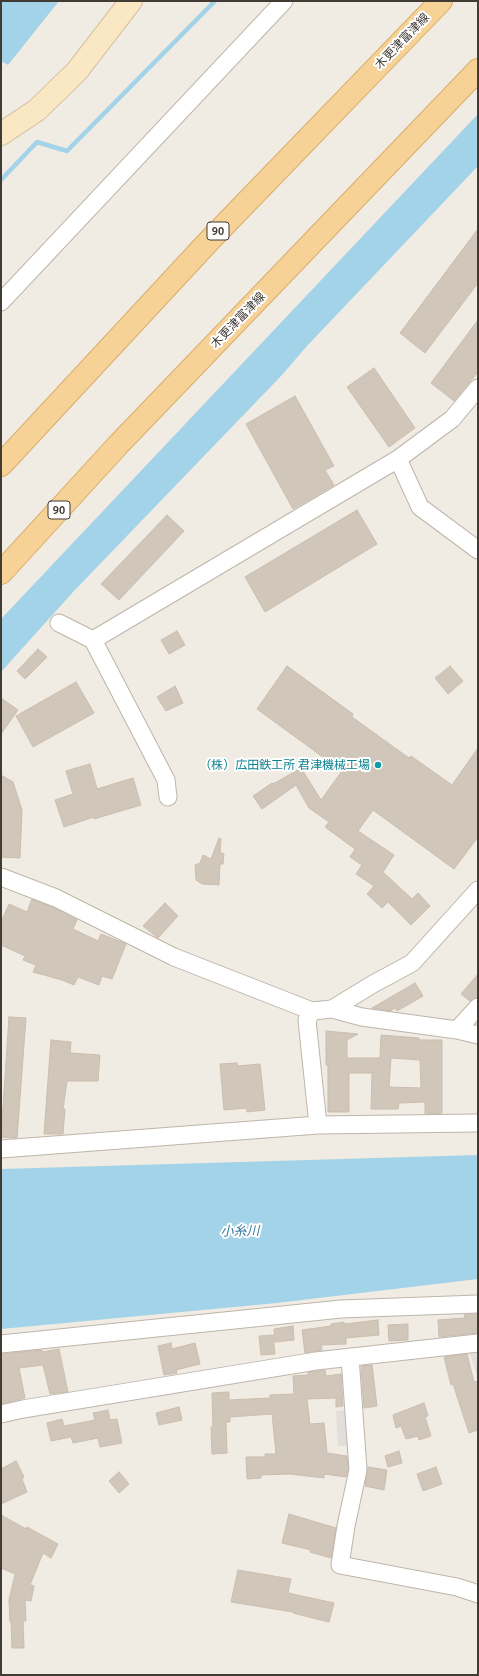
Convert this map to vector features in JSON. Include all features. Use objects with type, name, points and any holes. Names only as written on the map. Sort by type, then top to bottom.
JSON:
[{"type":"main road","name":"木更津富津線","points":[[1,465],[209,241],[441,1]]},
{"type":"main road","name":"木更津富津線","points":[[1,573],[117,446],[478,70]]},
{"type":"street","points":[[1,134],[37,110],[77,71],[131,1]]},
{"type":"street","points":[[1,302],[284,1]]},
{"type":"street","points":[[93,640],[398,460],[452,419],[478,388]]},
{"type":"street","points":[[398,460],[420,507],[478,550]]},
{"type":"street","points":[[59,623],[93,640],[166,780],[168,797]]},
{"type":"street","points":[[1,877],[56,898],[174,957],[312,1011],[332,1009],[362,1017],[457,1030],[478,1035]]},
{"type":"street","points":[[332,1009],[373,984],[412,963],[478,890]]},
{"type":"street","points":[[457,1030],[478,1007]]},
{"type":"street","points":[[312,1011],[307,1020],[318,1125]]},
{"type":"street","points":[[1,1149],[318,1125],[478,1123]]},
{"type":"street","points":[[1,1344],[341,1309],[478,1304]]},
{"type":"street","points":[[1,1414],[61,1402],[350,1357],[478,1343]]},
{"type":"street","points":[[350,1357],[358,1470],[346,1526],[340,1564],[458,1587],[478,1594]]},
{"type":"shaded area","points":[[478,1350],[478,1378],[469,1351]]},
{"type":"shaded area","points":[[347,1410],[349,1445],[338,1446],[336,1411]]},
{"type":"water","points":[[1,1],[59,1],[8,65],[1,61]]},
{"type":"water","points":[[478,114],[478,166],[306,347],[282,375],[73,592],[1,672],[1,619]]},
{"type":"water","name":"小糸川","points":[[478,1155],[478,1279],[277,1303],[1,1329],[1,1169]]},
{"type":"building","points":[[478,229],[478,283],[425,353],[400,333]]},
{"type":"building","points":[[478,320],[478,372],[454,401],[431,383]]},
{"type":"building","points":[[374,368],[415,428],[389,447],[347,387]]},
{"type":"building","points":[[295,396],[334,466],[325,470],[334,485],[293,509],[246,424]]},
{"type":"building","points":[[357,510],[377,544],[265,612],[245,577]]},
{"type":"building","points":[[167,515],[184,531],[119,600],[101,584]]},
{"type":"building","points":[[177,631],[185,645],[169,654],[161,640]]},
{"type":"building","points":[[38,649],[47,657],[25,679],[17,671]]},
{"type":"building","name":"（株）広田鉄工所 君津機械工場","points":[[287,666],[353,714],[352,717],[409,758],[411,756],[452,785],[478,748],[478,837],[454,869],[373,810],[358,831],[394,855],[383,872],[412,899],[418,893],[430,906],[411,925],[388,902],[382,908],[367,894],[374,886],[356,874],[362,865],[350,857],[355,849],[325,827],[329,822],[309,808],[296,785],[262,809],[253,796],[272,783],[273,784],[301,768],[321,800],[342,771],[257,709]]},
{"type":"building","points":[[450,666],[463,681],[448,694],[435,678]]},
{"type":"building","points":[[76,682],[94,713],[33,747],[16,716]]},
{"type":"building","points":[[175,686],[183,703],[166,711],[157,697]]},
{"type":"building","points":[[1,698],[18,710],[1,734]]},
{"type":"building","points":[[90,764],[97,789],[133,778],[141,805],[94,819],[94,817],[64,827],[55,800],[73,794],[66,771]]},
{"type":"building","points":[[1,775],[13,782],[22,810],[20,858],[1,857]]},
{"type":"building","points":[[219,838],[221,839],[220,852],[224,854],[223,864],[220,864],[219,885],[202,884],[196,880],[195,865],[200,863],[203,855],[211,859]]},
{"type":"building","points":[[32,899],[52,907],[77,920],[73,929],[98,941],[101,934],[126,944],[112,979],[102,976],[99,985],[78,977],[74,985],[33,972],[36,965],[23,960],[25,956],[1,945],[1,922],[9,904],[27,912]]},
{"type":"building","points":[[165,903],[178,916],[158,938],[143,926]]},
{"type":"building","points":[[478,974],[478,997],[470,1001],[461,994]]},
{"type":"building","points":[[415,983],[423,996],[397,1011],[395,1008],[390,1011],[372,1008]]},
{"type":"building","points":[[9,1017],[26,1018],[17,1138],[1,1137]]},
{"type":"building","points":[[326,1031],[358,1034],[347,1040],[347,1058],[380,1058],[381,1035],[419,1038],[419,1040],[442,1040],[442,1113],[425,1114],[425,1102],[399,1103],[398,1109],[371,1109],[372,1073],[349,1073],[349,1112],[328,1112],[328,1065],[326,1065]],"holes":[[[391,1058],[420,1060],[421,1088],[389,1087]]]},
{"type":"building","points":[[51,1040],[71,1042],[70,1053],[100,1055],[98,1081],[67,1081],[63,1109],[65,1109],[63,1134],[44,1134]]},
{"type":"building","points":[[237,1063],[238,1066],[260,1064],[265,1110],[247,1112],[247,1108],[224,1110],[220,1064]]},
{"type":"building","points":[[478,1314],[478,1333],[439,1337],[438,1320],[465,1318],[464,1315]]},
{"type":"building","points":[[378,1320],[379,1335],[346,1338],[346,1344],[321,1345],[322,1350],[305,1353],[302,1330],[331,1326],[331,1324],[344,1322],[344,1324]]},
{"type":"building","points":[[408,1324],[408,1340],[389,1341],[388,1325]]},
{"type":"building","points":[[293,1326],[294,1340],[275,1342],[274,1329]]},
{"type":"building","points":[[273,1335],[275,1354],[261,1355],[259,1336]]},
{"type":"building","points":[[171,1343],[172,1349],[195,1343],[200,1364],[176,1370],[177,1373],[164,1375],[158,1346]]},
{"type":"building","points":[[59,1349],[68,1392],[50,1394],[43,1365],[19,1368],[25,1398],[1,1404],[1,1354],[42,1350],[42,1352]]},
{"type":"building","points":[[467,1354],[474,1382],[478,1381],[478,1430],[469,1433],[453,1384],[451,1385],[444,1357]]},
{"type":"building","points":[[372,1365],[377,1406],[364,1408],[361,1366]]},
{"type":"building","points":[[325,1370],[326,1376],[341,1374],[343,1406],[336,1407],[336,1398],[307,1399],[310,1424],[324,1423],[327,1453],[347,1456],[348,1469],[346,1477],[324,1474],[324,1478],[290,1474],[261,1475],[261,1478],[247,1479],[246,1457],[265,1457],[265,1454],[276,1454],[272,1414],[230,1417],[230,1422],[226,1422],[227,1453],[212,1454],[212,1393],[229,1392],[229,1400],[270,1398],[270,1395],[294,1394],[293,1376],[308,1375],[308,1372]]},
{"type":"building","points":[[424,1403],[428,1416],[425,1417],[431,1436],[419,1440],[418,1436],[406,1439],[401,1426],[396,1428],[393,1415]]},
{"type":"building","points":[[179,1407],[182,1420],[159,1425],[156,1413]]},
{"type":"building","points":[[108,1410],[110,1420],[117,1419],[122,1443],[100,1447],[98,1438],[73,1443],[71,1437],[51,1441],[47,1423],[62,1419],[64,1426],[95,1420],[93,1413]]},
{"type":"building","points":[[399,1451],[402,1463],[388,1467],[385,1456]]},
{"type":"building","points":[[16,1461],[24,1477],[22,1479],[27,1492],[1,1504],[1,1469]]},
{"type":"building","points":[[368,1467],[387,1470],[384,1490],[365,1486]]},
{"type":"building","points":[[436,1467],[442,1484],[423,1491],[417,1474]]},
{"type":"building","points":[[119,1472],[129,1484],[119,1493],[109,1481]]},
{"type":"building","points":[[289,1514],[336,1528],[331,1558],[310,1552],[311,1550],[282,1543]]},
{"type":"building","points":[[1,1515],[58,1544],[51,1558],[43,1553],[30,1585],[34,1586],[31,1601],[25,1600],[26,1621],[23,1621],[24,1648],[12,1648],[9,1600],[15,1574],[1,1568]]},
{"type":"building","points":[[238,1570],[291,1579],[288,1593],[334,1603],[329,1622],[293,1612],[231,1602]]},
{"type":"waterway","points":[[1,180],[37,142],[67,151],[215,1]]},
{"type":"place","name":"（株）広田鉄工所 君津機械工場","points":[[378,765]]}]
